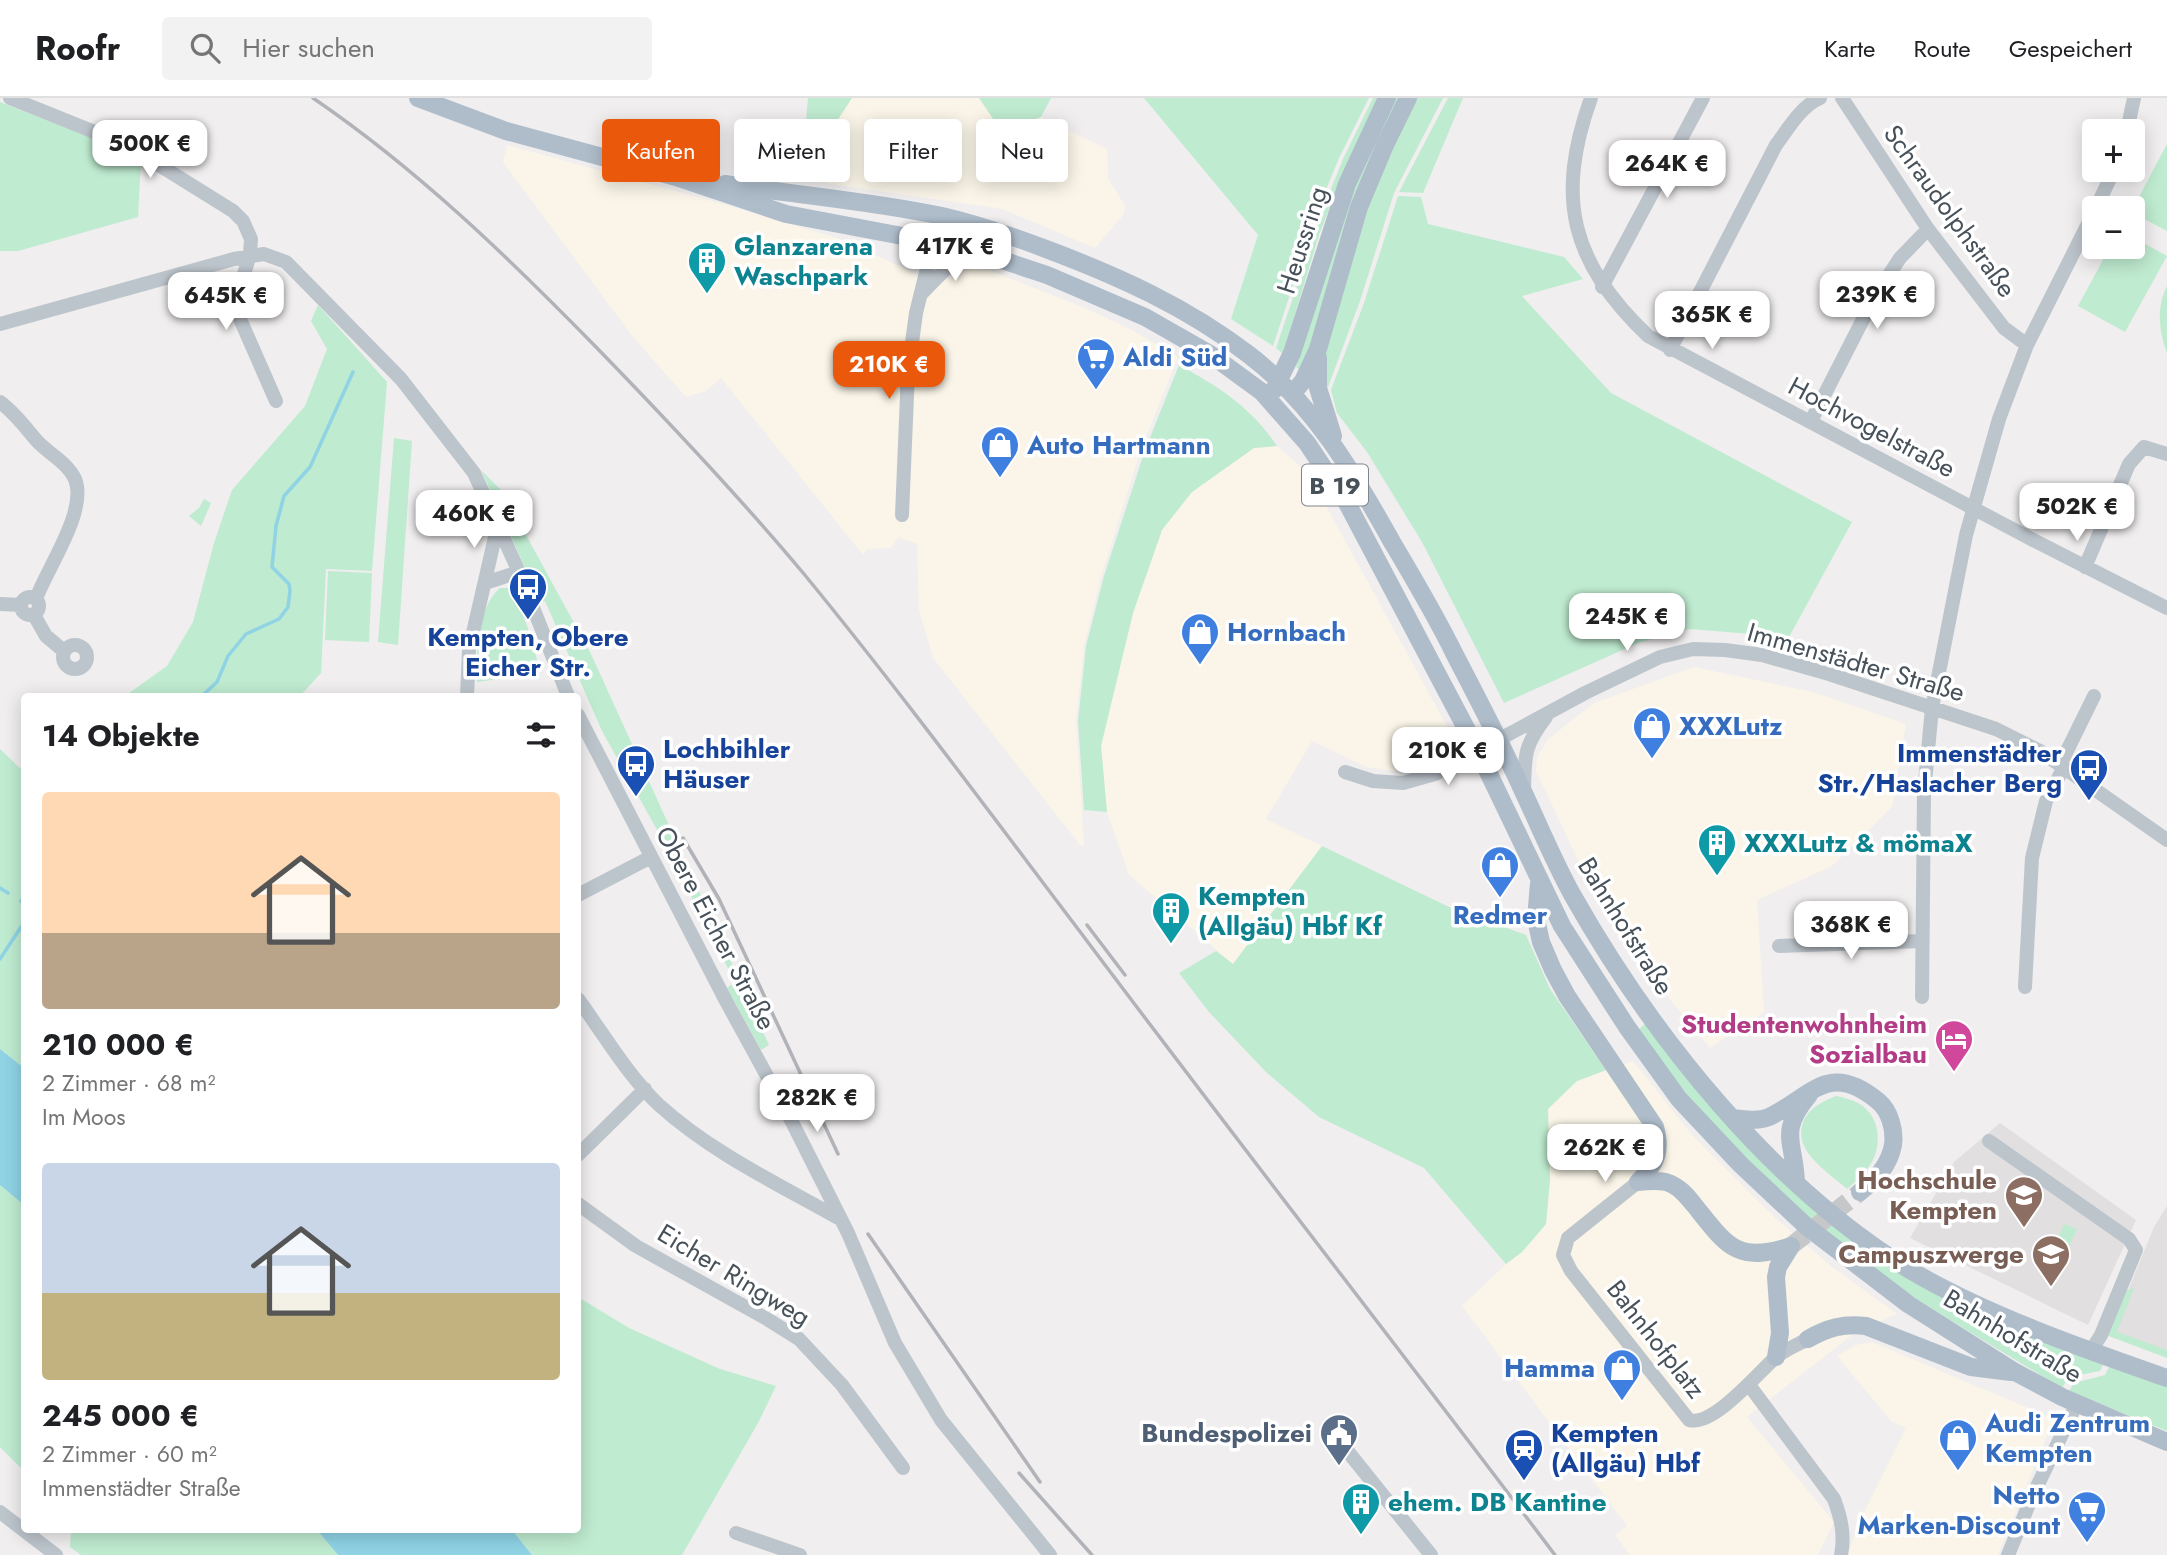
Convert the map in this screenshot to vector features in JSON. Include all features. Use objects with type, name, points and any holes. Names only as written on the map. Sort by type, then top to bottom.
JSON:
[{"type":"main road","name":"B 19","points":[[418,98],[506,131],[602,157]]},
{"type":"main road","name":"Heussring","points":[[1269,399],[1288,365],[1347,184],[1387,98]]},
{"type":"main road","name":"Heussring","points":[[1293,393],[1303,381],[1318,349],[1359,207],[1408,98]]},
{"type":"main road","name":"B 19","points":[[691,182],[786,214],[966,248],[1046,275],[1145,317],[1220,360],[1269,399]]},
{"type":"main road","name":"B 19","points":[[710,182],[940,216],[1013,237],[1089,265],[1160,296],[1221,334],[1279,380]]},
{"type":"main road","points":[[1318,349],[1318,388],[1337,449]]},
{"type":"main road","name":"Bahnhofstraße","points":[[1279,380],[1293,393],[1337,449],[1435,614],[1575,900],[1667,1038],[1732,1118],[1796,1183],[1848,1226],[1916,1273],[2003,1315],[2167,1378]]},
{"type":"main road","points":[[1269,399],[1293,393]]},
{"type":"main road","name":"Bahnhofstraße","points":[[1269,399],[1307,443],[1347,503],[1478,751],[1562,926],[1627,1027],[1679,1099],[1741,1165],[1806,1226],[1908,1304],[2015,1372],[2076,1405],[2167,1442]]},
{"type":"main road","points":[[1539,880],[1536,919],[1541,942],[1553,970],[1567,996],[1655,1127],[1658,1138],[1655,1161],[1638,1182]]},
{"type":"main road","points":[[1732,1118],[1753,1121],[1768,1118],[1815,1087],[1831,1083],[1846,1084],[1866,1091],[1882,1105],[1891,1121],[1894,1137],[1892,1152],[1885,1168],[1860,1192]]},
{"type":"main road","points":[[1796,1183],[1796,1166],[1789,1137],[1790,1126],[1800,1105],[1815,1087]]},
{"type":"main road","points":[[1638,1182],[1665,1182],[1685,1193],[1719,1236],[1738,1251],[1753,1254],[1772,1253],[1791,1246],[1778,1267],[1776,1278],[1780,1333],[1776,1357]]},
{"type":"main road","points":[[1808,1339],[1834,1327],[1851,1324],[1866,1326],[1972,1367],[2015,1372]]},
{"type":"street","points":[[10,98],[127,145],[233,211],[251,239],[250,255],[243,277],[240,319],[276,401]]},
{"type":"street","name":"Hochvogelstraße","points":[[1591,98],[1576,143],[1573,217],[1580,240],[1602,287],[1648,336],[1670,350],[2167,608]]},
{"type":"street","points":[[1602,287],[1703,98]]},
{"type":"street","points":[[1670,350],[1776,145],[1791,123],[1813,101],[1820,98]]},
{"type":"street","name":"Schraudolphstraße","points":[[1842,98],[1928,229],[2004,328],[2027,345]]},
{"type":"street","points":[[2130,119],[2134,98]]},
{"type":"street","points":[[902,515],[908,372],[921,295],[940,216]]},
{"type":"street","points":[[1811,421],[1875,296],[1900,258],[1928,229]]},
{"type":"street","points":[[1922,997],[1924,793],[1931,708],[1972,508],[1999,419],[2027,345],[2082,235]]},
{"type":"street","points":[[921,295],[966,248]]},
{"type":"street","points":[[0,324],[250,255],[264,254],[286,262],[372,347],[474,472],[519,572],[567,693]]},
{"type":"street","points":[[0,402],[38,442],[63,463],[77,488],[78,499],[72,518],[36,599],[39,608],[34,615]]},
{"type":"street","points":[[2085,567],[2129,464],[2144,447],[2167,454]]},
{"type":"street","points":[[467,693],[469,650],[498,524]]},
{"type":"street","points":[[485,583],[519,572]]},
{"type":"street","points":[[21,605],[27,598],[36,599]]},
{"type":"street","points":[[0,604],[21,605]]},
{"type":"street","points":[[21,605],[26,614],[34,615]]},
{"type":"street","points":[[34,615],[46,636],[64,651]]},
{"type":"street","name":"Immenstädter Straße","points":[[1478,751],[1660,657],[1693,649],[1725,650],[1762,655],[1829,674],[1996,729],[2040,751],[2167,840]]},
{"type":"street","points":[[2025,987],[2032,858],[2046,801],[2094,696]]},
{"type":"street","points":[[1524,793],[1525,754],[1531,737],[1551,711]]},
{"type":"street","name":"Obere Eicher Straße","points":[[581,721],[842,1220],[895,1343],[941,1420],[1050,1555]]},
{"type":"street","points":[[1345,772],[1373,781],[1403,783],[1441,771],[1478,751]]},
{"type":"street","points":[[581,893],[651,857]]},
{"type":"street","points":[[1779,946],[1922,941]]},
{"type":"street","points":[[581,1004],[645,1089],[683,1125],[730,1158],[842,1220]]},
{"type":"street","points":[[581,1152],[645,1089]]},
{"type":"street","points":[[1989,1141],[2129,1239],[2137,1250],[2101,1335],[2091,1350]]},
{"type":"street","name":"Bahnhofplatz","points":[[1638,1182],[1568,1238],[1563,1255],[1571,1270],[1689,1420],[1702,1420],[1749,1385],[1776,1357],[1808,1339]]},
{"type":"street","points":[[789,1190],[824,1189]]},
{"type":"street","name":"Eicher Ringweg","points":[[581,1206],[636,1246],[799,1339],[842,1385],[903,1468]]},
{"type":"street","points":[[1749,1385],[1834,1499],[1842,1521],[1843,1540],[1840,1555]]},
{"type":"street","points":[[2008,1555],[2076,1405]]},
{"type":"street","points":[[1345,1448],[1431,1555]]},
{"type":"street","points":[[0,1512],[21,1528]]},
{"type":"street","points":[[27,1533],[56,1555]]},
{"type":"street","points":[[736,1533],[800,1555]]},
{"type":"shaded area","points":[[852,98],[979,98],[993,119],[976,119],[976,182],[1068,182],[1068,130],[1107,149],[1108,178],[1125,206],[1124,214],[1095,248],[1002,209],[818,182],[850,182],[850,119],[838,119]]},
{"type":"shaded area","points":[[507,145],[602,171],[602,182],[642,182],[737,208],[846,241],[939,285],[962,267],[989,270],[1083,307],[1132,330],[1178,357],[1141,449],[1101,577],[1084,646],[1076,720],[1084,845],[1080,845],[933,658],[919,610],[917,544],[899,537],[891,548],[868,549],[863,555],[721,378],[706,391],[686,397],[633,337],[503,162]]},
{"type":"shaded area","points":[[1277,446],[1308,473],[1453,737],[1448,748],[1414,768],[1395,771],[1366,767],[1312,741],[1266,819],[1322,846],[1233,964],[1129,875],[1107,812],[1101,746],[1133,613],[1162,530],[1192,492],[1254,448]]},
{"type":"shaded area","points":[[1694,667],[1813,692],[1906,724],[1892,807],[1832,866],[1757,900],[1764,1012],[1710,1048],[1637,959],[1578,860],[1536,771],[1537,758],[1547,740],[1594,703]]},
{"type":"shaded area","points":[[1633,1061],[1692,1135],[1774,1217],[1831,1266],[1897,1314],[1852,1335],[1747,1417],[1834,1522],[1818,1555],[1630,1555],[1615,1535],[1627,1526],[1462,1306],[1522,1252],[1546,1224],[1550,1179],[1547,1109],[1577,1081]]},
{"type":"shaded area","name":"Hochschule Kempten","points":[[2000,1123],[2136,1220],[2088,1325],[1910,1238],[1954,1162]]},
{"type":"shaded area","points":[[2167,1206],[2167,1352],[2111,1332],[2154,1227]]},
{"type":"shaded area","name":"Audi Zentrum Kempten","points":[[1872,1342],[2054,1419],[1998,1555],[1848,1555],[1858,1524],[1906,1428],[1891,1421],[1837,1356],[1856,1345]]},
{"type":"green space","points":[[808,98],[852,98],[838,119],[806,119]]},
{"type":"green space","points":[[979,98],[1051,98],[1041,117],[1036,119],[993,119]]},
{"type":"green space","points":[[1144,98],[1369,98],[1339,158],[1318,209],[1273,346],[1231,319],[1258,235]]},
{"type":"green space","points":[[1373,98],[1380,98],[1340,181],[1319,235],[1283,354],[1276,348],[1323,209],[1343,159]]},
{"type":"green space","points":[[1395,98],[1402,98],[1302,372],[1296,367],[1354,187]]},
{"type":"green space","points":[[1415,98],[1443,98],[1394,193],[1360,301],[1328,387],[1322,386],[1325,352],[1366,210]]},
{"type":"green space","points":[[1448,98],[1463,98],[1423,193],[1399,192]]},
{"type":"green space","points":[[0,102],[123,150],[141,160],[138,217],[18,251],[0,251]]},
{"type":"green space","points":[[2167,144],[2167,231],[2145,219],[2145,196],[2139,196]]},
{"type":"green space","points":[[1398,196],[1421,197],[1428,224],[1564,257],[1583,279],[1522,296],[1611,393],[1852,522],[1789,637],[1689,629],[1638,643],[1504,703],[1422,542],[1367,452],[1337,413],[1331,390],[1364,303]]},
{"type":"green space","points":[[2145,244],[2167,256],[2125,332],[2078,306],[2103,259],[2145,259]]},
{"type":"green space","points":[[2167,286],[2167,353],[2160,320],[2161,303]]},
{"type":"green space","points":[[318,305],[387,382],[372,571],[326,569],[321,673],[303,693],[129,693],[167,666],[193,622],[214,543],[232,490],[305,406],[327,349],[311,321]]},
{"type":"green space","points":[[1179,365],[1233,399],[1256,420],[1277,446],[1254,448],[1192,492],[1162,530],[1133,613],[1101,746],[1107,812],[1084,810],[1078,721],[1086,646],[1104,576],[1145,450]]},
{"type":"green space","points":[[394,438],[412,441],[398,645],[378,642]]},
{"type":"green space","points":[[481,470],[502,491],[591,654],[769,1045],[761,1050],[727,988],[735,982],[656,828],[602,731],[545,601],[538,603],[528,574]]},
{"type":"green space","points":[[204,499],[211,503],[201,526],[189,516],[199,508]]},
{"type":"green space","points":[[328,571],[372,573],[369,642],[325,640]]},
{"type":"green space","points":[[500,588],[511,588],[514,592],[532,639],[540,673],[477,682],[482,619],[486,607]]},
{"type":"green space","points":[[0,749],[21,769],[21,1066],[0,1049]]},
{"type":"green space","points":[[1322,846],[1447,906],[1526,935],[1550,989],[1606,1070],[1577,1081],[1548,1109],[1550,1179],[1546,1224],[1522,1252],[1506,1264],[1424,1168],[1319,1117],[1266,1072],[1209,1012],[1179,973],[1216,951],[1233,964]]},
{"type":"green space","points":[[1647,1022],[1727,1120],[1953,1302],[1999,1325],[2104,1363],[2100,1371],[2069,1377],[2062,1388],[1935,1310],[1842,1247],[1789,1203],[1720,1132],[1637,1031]]},
{"type":"green space","points":[[1836,1096],[1863,1106],[1875,1121],[1878,1136],[1874,1159],[1863,1175],[1847,1189],[1812,1158],[1802,1140],[1801,1129],[1811,1110]]},
{"type":"green space","points":[[0,1185],[21,1202],[21,1468],[0,1447]]},
{"type":"green space","points":[[2064,1224],[2077,1229],[2065,1256],[2053,1251]]},
{"type":"green space","points":[[2134,1288],[2117,1332],[2167,1350],[2167,1358],[2106,1335],[2125,1291]]},
{"type":"green space","points":[[581,1299],[629,1328],[720,1369],[776,1386],[758,1423],[682,1555],[532,1555],[514,1533],[581,1533]]},
{"type":"green space","points":[[2110,1365],[2167,1385],[2167,1431],[2069,1391],[2074,1383],[2105,1375]]},
{"type":"green space","points":[[71,1533],[320,1533],[338,1555],[81,1555],[70,1547]]},
{"type":"water","points":[[0,1049],[21,1066],[21,1202],[0,1185]]},
{"type":"water","points":[[320,1533],[514,1533],[532,1555],[338,1555]]},
{"type":"waterway","points":[[205,693],[217,682],[228,656],[246,634],[279,619],[288,607],[289,584],[272,567],[276,526],[284,496],[310,467],[353,372]]},
{"type":"waterway","points":[[0,888],[8,893]]},
{"type":"waterway","points":[[0,959],[21,927]]},
{"type":"tunnel","points":[[1791,1246],[1860,1192]]},
{"type":"railway","points":[[313,98],[389,154],[495,247],[649,402],[779,545],[910,707],[1555,1555]]},
{"type":"railway","points":[[683,838],[719,899],[838,1154]]},
{"type":"railway","points":[[1087,925],[1125,975]]},
{"type":"railway","points":[[868,1234],[1040,1482]]},
{"type":"railway","points":[[1019,1473],[1092,1555]]},
{"type":"place","name":"Glanzarena Waschpark","points":[[707,295]]},
{"type":"place","name":"Aldi Süd","points":[[1096,391]]},
{"type":"place","name":"Auto Hartmann","points":[[1000,479]]},
{"type":"place","name":"Kempten, Obere Eicher Str.","points":[[528,621]]},
{"type":"place","name":"Hornbach","points":[[1200,666]]},
{"type":"place","name":"XXXLutz","points":[[1652,760]]},
{"type":"place","name":"Lochbihler Häuser","points":[[636,798]]},
{"type":"place","name":"Immenstädter Str./Haslacher Berg","points":[[2089,802]]},
{"type":"place","name":"XXXLutz & mömaX","points":[[1717,877]]},
{"type":"place","name":"Redmer","points":[[1500,899]]},
{"type":"place","name":"Kempten (Allgäu) Hbf Kf","points":[[1171,945]]},
{"type":"place","name":"Studentenwohnheim Sozialbau","points":[[1954,1073]]},
{"type":"place","name":"Hochschule Kempten","points":[[2024,1229]]},
{"type":"place","name":"Campuszwerge","points":[[2051,1288]]},
{"type":"place","name":"Hamma","points":[[1622,1402]]},
{"type":"place","name":"Bundespolizei","points":[[1339,1467]]},
{"type":"place","name":"Audi Zentrum Kempten","points":[[1958,1472]]},
{"type":"place","name":"Kempten (Allgäu) Hbf","points":[[1524,1482]]},
{"type":"place","name":"ehem. DB Kantine","points":[[1361,1536]]},
{"type":"place","name":"Netto Marken-Discount","points":[[2087,1544]]}]
